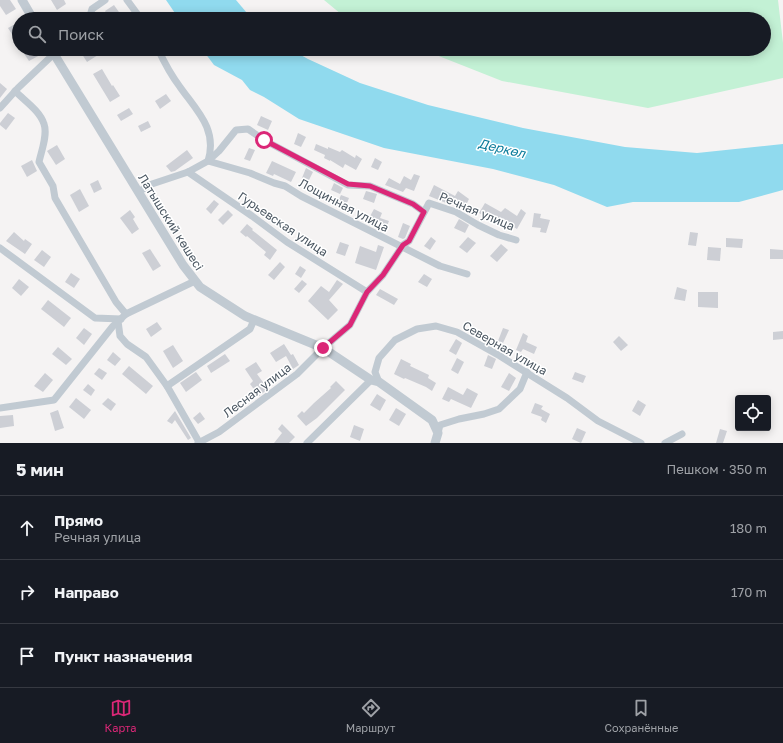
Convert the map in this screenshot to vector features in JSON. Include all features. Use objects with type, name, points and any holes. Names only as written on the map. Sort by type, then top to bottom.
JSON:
[{"type":"street","points":[[22,0],[29,12]]},
{"type":"street","points":[[91,12],[92,9],[105,0]]},
{"type":"street","points":[[127,0],[136,12]]},
{"type":"street","points":[[0,108],[50,56]]},
{"type":"street","name":"Латышский көшесі","points":[[58,56],[138,192],[183,265],[200,287],[245,316],[323,348],[432,420],[438,433]]},
{"type":"street","points":[[138,192],[152,184],[188,172],[208,161],[210,153],[210,133],[197,108],[180,87],[162,56]]},
{"type":"street","points":[[15,91],[37,112],[45,125],[45,135],[39,162],[53,186],[56,198],[116,302],[122,318]]},
{"type":"street","name":"Речная улица","points":[[208,161],[219,151],[236,130],[248,129],[264,140],[348,184],[370,186],[413,204],[424,212]]},
{"type":"street","name":"Лощинная улица","points":[[208,161],[250,173],[285,186],[300,196],[440,266],[467,274]]},
{"type":"street","name":"Гурьевская улица","points":[[188,172],[288,242],[367,292]]},
{"type":"street","name":"Речная улица","points":[[429,203],[456,212],[499,235],[516,240]]},
{"type":"street","name":"Лесная улица","points":[[122,318],[120,336],[127,344],[146,357],[167,386],[198,443],[219,432],[297,374],[323,348],[350,325],[367,292],[383,275],[402,246],[409,241],[429,203]]},
{"type":"street","points":[[0,248],[95,318],[122,318]]},
{"type":"street","points":[[0,408],[54,400],[113,326],[122,318],[195,281]]},
{"type":"street","points":[[167,386],[250,329],[254,320]]},
{"type":"street","name":"Северная улица","points":[[375,381],[375,372],[379,358],[395,340],[417,329],[436,326],[458,332],[527,372],[567,398],[598,421],[641,443]]},
{"type":"street","points":[[435,443],[440,425],[459,419],[484,414],[500,408],[520,389],[527,372]]},
{"type":"street","points":[[307,443],[375,381]]},
{"type":"street","points":[[665,443],[682,434]]},
{"type":"green space","points":[[324,0],[778,0],[783,43],[783,78],[648,108],[502,81],[439,56],[771,56],[771,12],[339,12]]},
{"type":"water","points":[[166,0],[236,0],[246,12],[174,12]]},
{"type":"water","name":"Деркөл","points":[[207,56],[303,56],[360,83],[428,105],[523,128],[625,147],[697,153],[783,144],[783,190],[739,202],[633,202],[607,207],[554,185],[493,169],[384,148],[299,119],[250,90],[242,80],[214,65]]},
{"type":"building","points":[[0,0],[10,0],[16,9],[6,15],[0,6]]},
{"type":"building","points":[[51,0],[64,0],[66,4],[57,10]]},
{"type":"building","points":[[114,5],[119,12],[106,12]]},
{"type":"building","points":[[12,26],[12,34],[8,28]]},
{"type":"building","points":[[26,56],[38,56],[29,61]]},
{"type":"building","points":[[83,56],[96,56],[87,62]]},
{"type":"building","points":[[102,69],[120,96],[110,102],[93,74]]},
{"type":"building","points":[[0,83],[7,89],[0,98]]},
{"type":"building","points":[[166,94],[171,101],[160,109],[155,101]]},
{"type":"building","points":[[129,108],[133,114],[121,121],[117,115]]},
{"type":"building","points":[[8,113],[15,118],[6,130],[0,125],[0,123]]},
{"type":"building","points":[[261,116],[272,121],[268,130],[257,125]]},
{"type":"building","points":[[148,121],[151,127],[141,132],[138,126]]},
{"type":"building","points":[[298,133],[306,137],[301,147],[294,144]]},
{"type":"building","points":[[316,144],[340,152],[342,150],[355,158],[356,155],[362,159],[356,170],[345,164],[343,168],[324,158],[325,155],[314,150]]},
{"type":"building","points":[[57,145],[65,159],[56,165],[47,151]]},
{"type":"building","points":[[249,148],[255,150],[250,161],[244,159]]},
{"type":"building","points":[[187,150],[193,158],[175,171],[171,172],[166,166]]},
{"type":"building","points":[[375,158],[382,162],[378,170],[371,167]]},
{"type":"building","points":[[32,160],[37,171],[27,177],[21,166]]},
{"type":"building","points":[[272,161],[296,172],[291,182],[274,174],[273,176],[266,173]]},
{"type":"building","points":[[306,168],[313,172],[309,180],[302,178]]},
{"type":"building","points":[[414,174],[420,176],[414,191],[406,188],[403,192],[385,185],[389,178],[400,184],[404,176],[411,180]]},
{"type":"building","points":[[98,180],[102,189],[94,193],[90,184]]},
{"type":"building","points":[[334,183],[343,188],[340,194],[331,190]]},
{"type":"building","points":[[434,185],[455,196],[458,191],[469,199],[464,209],[448,201],[446,203],[429,196]]},
{"type":"building","points":[[80,189],[89,206],[79,212],[70,195]]},
{"type":"building","points":[[366,191],[377,194],[374,203],[363,199]]},
{"type":"building","points":[[341,195],[349,198],[344,210],[336,206]]},
{"type":"building","points":[[214,200],[219,204],[211,214],[206,209]]},
{"type":"building","points":[[485,203],[501,212],[505,208],[517,216],[521,209],[526,213],[517,229],[505,222],[502,226],[479,213]]},
{"type":"building","points":[[374,209],[382,213],[380,218],[389,221],[385,231],[380,230],[381,226],[368,220]]},
{"type":"building","points":[[130,210],[135,217],[133,219],[139,229],[132,234],[120,218]]},
{"type":"building","points":[[228,210],[233,215],[223,225],[218,220]]},
{"type":"building","points":[[534,213],[541,214],[540,218],[550,220],[546,233],[540,232],[541,228],[532,227]]},
{"type":"building","points":[[459,219],[469,225],[465,233],[454,228]]},
{"type":"building","points":[[403,223],[410,226],[405,238],[403,239],[398,237]]},
{"type":"building","points":[[247,224],[253,229],[252,230],[277,250],[270,260],[264,255],[266,252],[240,232]]},
{"type":"building","points":[[14,232],[24,241],[25,239],[32,244],[25,254],[6,241]]},
{"type":"building","points":[[690,232],[698,233],[696,246],[688,245]]},
{"type":"building","points":[[431,237],[436,241],[430,250],[424,246]]},
{"type":"building","points":[[468,237],[476,243],[467,253],[459,247]]},
{"type":"building","points":[[726,238],[743,239],[742,248],[726,247]]},
{"type":"building","points":[[340,242],[349,245],[345,256],[336,253]]},
{"type":"building","points":[[501,244],[508,250],[497,262],[490,256]]},
{"type":"building","points":[[378,245],[384,247],[376,270],[355,263],[360,246],[376,252]]},
{"type":"building","points":[[708,247],[721,248],[720,261],[707,260]]},
{"type":"building","points":[[150,249],[161,266],[153,271],[142,253]]},
{"type":"building","points":[[770,249],[783,250],[783,259],[770,259]]},
{"type":"building","points":[[42,250],[51,257],[44,267],[34,260]]},
{"type":"building","points":[[280,262],[285,267],[274,280],[268,275]]},
{"type":"building","points":[[300,266],[306,270],[301,278],[295,274]]},
{"type":"building","points":[[71,273],[80,279],[74,288],[65,282]]},
{"type":"building","points":[[424,274],[432,279],[427,287],[418,282]]},
{"type":"building","points":[[19,279],[29,287],[21,296],[12,288]]},
{"type":"building","points":[[302,280],[307,284],[299,293],[294,289]]},
{"type":"building","points":[[337,280],[343,284],[329,300],[338,310],[328,320],[308,301],[321,286],[329,292]]},
{"type":"building","points":[[677,287],[687,290],[685,301],[674,299]]},
{"type":"building","points":[[380,289],[398,299],[394,305],[376,295]]},
{"type":"building","points":[[698,292],[718,292],[718,308],[698,307]]},
{"type":"building","points":[[48,300],[71,318],[64,327],[41,309]]},
{"type":"building","points":[[157,322],[162,329],[151,337],[146,329]]},
{"type":"building","points":[[84,328],[92,334],[84,345],[76,338]]},
{"type":"building","points":[[503,328],[509,330],[503,343],[498,341]]},
{"type":"building","points":[[783,331],[783,339],[773,340],[773,332]]},
{"type":"building","points":[[523,333],[528,336],[526,342],[537,347],[534,354],[523,349],[521,352],[516,350]]},
{"type":"building","points":[[619,336],[628,345],[621,351],[613,342]]},
{"type":"building","points":[[456,339],[462,343],[456,355],[449,351]]},
{"type":"building","points":[[284,344],[291,355],[293,354],[299,365],[293,369],[286,356],[276,362],[270,353]]},
{"type":"building","points":[[173,345],[183,361],[173,368],[163,351]]},
{"type":"building","points":[[58,347],[72,359],[66,365],[52,354]]},
{"type":"building","points":[[113,352],[121,359],[115,366],[107,360]]},
{"type":"building","points":[[225,354],[230,361],[211,373],[207,366]]},
{"type":"building","points":[[488,355],[496,359],[492,369],[484,366]]},
{"type":"building","points":[[457,358],[464,362],[458,374],[451,370]]},
{"type":"building","points":[[401,359],[411,364],[410,366],[429,375],[428,378],[436,383],[432,391],[426,387],[394,374]]},
{"type":"building","points":[[256,362],[262,371],[257,374],[268,389],[259,396],[250,384],[253,381],[245,369]]},
{"type":"building","points":[[129,366],[153,386],[146,394],[122,374]]},
{"type":"building","points":[[99,368],[107,373],[102,380],[94,374]]},
{"type":"building","points":[[196,372],[202,380],[186,392],[180,383]]},
{"type":"building","points":[[575,372],[586,376],[583,383],[572,379]]},
{"type":"building","points":[[45,373],[53,380],[43,392],[34,386]]},
{"type":"building","points":[[509,373],[516,378],[509,391],[501,387]]},
{"type":"building","points":[[336,381],[345,390],[317,418],[306,426],[297,416],[302,411],[304,413],[331,388],[330,387]]},
{"type":"building","points":[[88,384],[95,390],[91,396],[83,390]]},
{"type":"building","points":[[448,387],[463,395],[467,388],[478,394],[471,408],[451,399],[449,402],[442,399]]},
{"type":"building","points":[[377,394],[386,400],[380,411],[370,405]]},
{"type":"building","points":[[76,398],[91,410],[84,419],[69,407]]},
{"type":"building","points":[[108,398],[116,404],[111,411],[102,404]]},
{"type":"building","points":[[638,400],[646,405],[640,416],[632,411]]},
{"type":"building","points":[[535,403],[543,406],[541,409],[550,414],[546,423],[541,420],[542,417],[531,413]]},
{"type":"building","points":[[396,408],[406,414],[399,426],[389,420]]},
{"type":"building","points":[[58,410],[64,428],[55,431],[50,413]]},
{"type":"building","points":[[175,411],[191,438],[188,440],[175,420],[172,424],[167,421]]},
{"type":"building","points":[[200,412],[205,419],[198,424],[193,418]]},
{"type":"building","points":[[13,415],[14,426],[0,428],[0,416]]},
{"type":"building","points":[[282,424],[295,437],[289,443],[274,443],[282,433],[278,429]]},
{"type":"building","points":[[354,425],[364,429],[360,441],[350,437]]},
{"type":"building","points":[[577,428],[586,432],[581,443],[572,439]]},
{"type":"building","points":[[720,429],[727,431],[723,443],[716,443]]},
{"type":"route","points":[[264,140],[328,175],[348,184],[370,186],[413,204],[424,212],[409,241],[403,245],[383,275],[367,292],[350,325],[323,348]]}]
